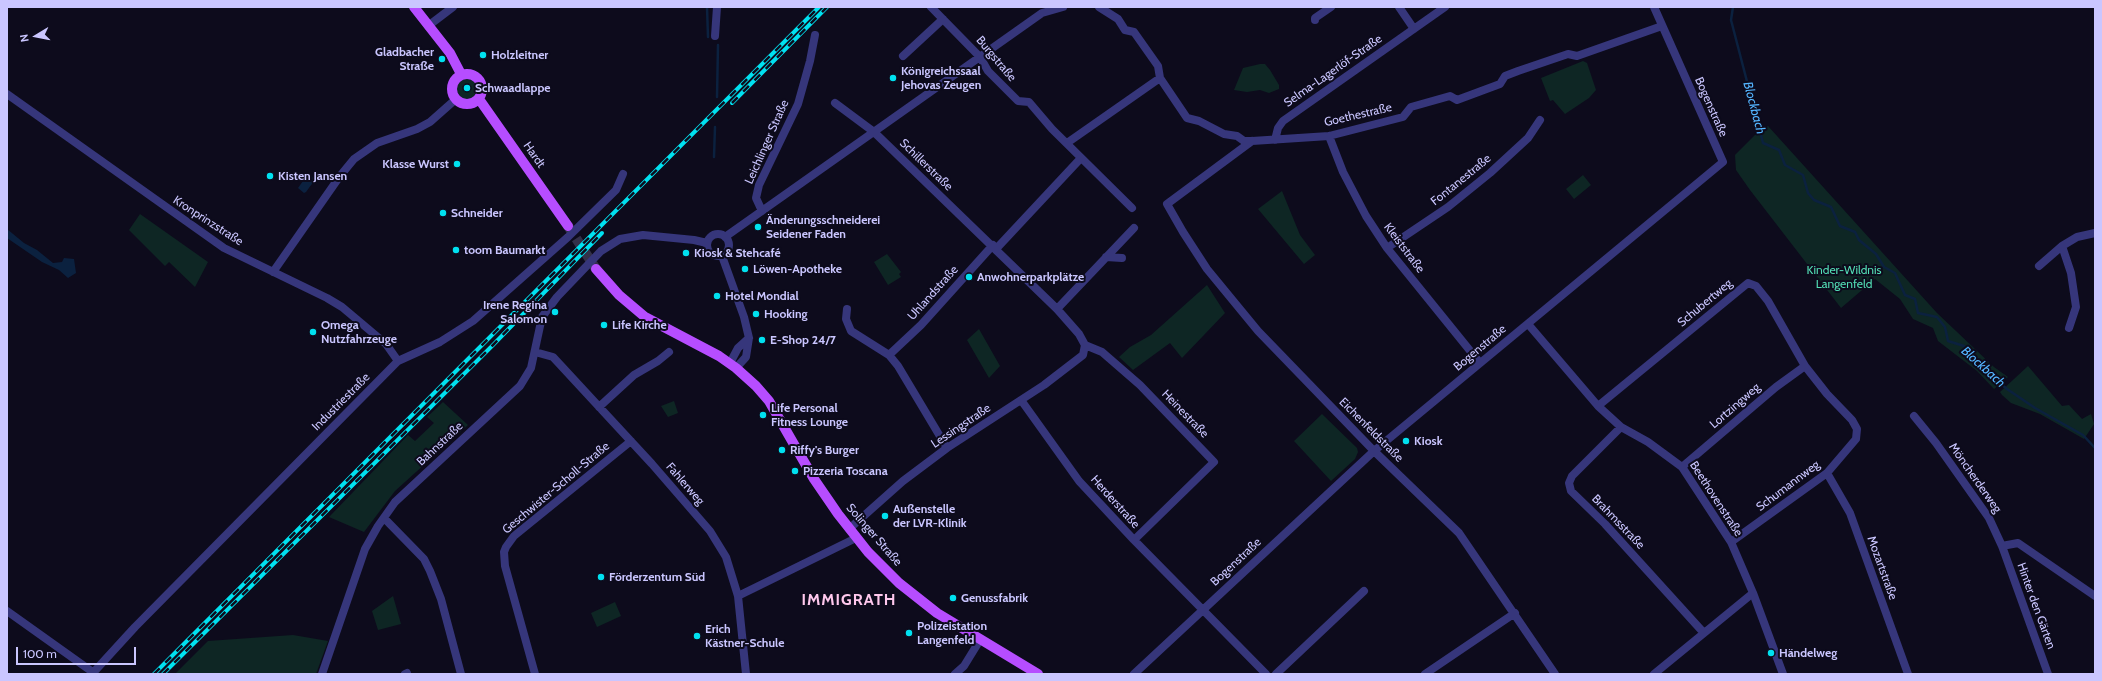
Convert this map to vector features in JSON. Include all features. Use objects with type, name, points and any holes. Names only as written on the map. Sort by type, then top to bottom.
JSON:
[{"type":"main road","points":[[414,7],[450,53],[461,74]]},
{"type":"main road","points":[[461,74],[473,74],[480,79],[483,89],[479,99],[467,104],[456,99],[452,85],[461,74]]},
{"type":"main road","name":"Hardt","points":[[479,99],[568,226]]},
{"type":"main road","name":"Solinger Straße","points":[[596,269],[619,295],[644,317],[733,365],[756,386],[769,401],[818,487],[856,538],[899,583],[937,613],[1038,674]]},
{"type":"street","points":[[428,26],[453,7]]},
{"type":"street","points":[[715,36],[718,7]]},
{"type":"street","name":"Burgstraße","points":[[931,7],[980,57],[988,72],[1018,101],[1029,102],[1067,143],[1132,208]]},
{"type":"street","points":[[722,256],[712,255],[708,250],[707,243],[714,235],[725,237],[1042,13],[1063,7]]},
{"type":"street","name":"Goethestraße","points":[[1099,7],[1118,19],[1125,30],[1134,32],[1158,66],[1160,78],[1187,118],[1199,121],[1224,134],[1237,136],[1244,141],[1329,136],[1403,117],[1411,107],[1450,96],[1457,100],[1500,84],[1505,76],[1518,71],[1568,54],[1576,56],[1662,26]]},
{"type":"street","points":[[1315,20],[1331,7]]},
{"type":"street","points":[[1399,7],[1414,29]]},
{"type":"street","name":"Selma-Lagerlöf-Straße","points":[[1275,140],[1278,128],[1284,121],[1445,7]]},
{"type":"street","name":"Bogenstraße","points":[[1134,674],[1202,609],[1374,451],[1723,162],[1654,7]]},
{"type":"street","points":[[903,56],[942,18]]},
{"type":"street","name":"Leichlinger Straße","points":[[762,211],[756,198],[758,185],[798,104],[810,61],[815,35]]},
{"type":"street","points":[[1067,143],[1160,78]]},
{"type":"street","name":"Kronprinzstraße","points":[[7,94],[193,228],[224,248],[342,307],[386,344],[398,361]]},
{"type":"street","points":[[273,272],[346,167],[365,151],[378,143],[417,129],[430,122],[456,99]]},
{"type":"street","name":"Schillerstraße","points":[[835,103],[874,132],[1057,309]]},
{"type":"street","name":"Fontanestraße","points":[[1387,248],[1448,207],[1484,178],[1528,138],[1540,120]]},
{"type":"street","name":"Kleiststraße","points":[[1329,136],[1343,172],[1366,216],[1387,248],[1480,364]]},
{"type":"street","name":"Eichenfeldstraße","points":[[1252,141],[1167,204],[1207,269],[1236,306],[1284,360],[1374,451],[1459,533],[1555,674]]},
{"type":"street","points":[[994,247],[1082,158]]},
{"type":"street","name":"Industriestraße","points":[[7,611],[93,673],[135,627],[398,361],[430,347],[473,321],[568,237],[616,190],[623,174]]},
{"type":"street","points":[[1085,345],[1079,334],[1057,309],[1134,228]]},
{"type":"street","points":[[2039,266],[2062,246],[2077,237],[2095,233]]},
{"type":"street","name":"Bahnstraße","points":[[322,674],[365,549],[384,518],[395,502],[520,386],[531,368],[538,329],[546,311],[601,251],[612,242],[637,235],[694,240],[707,243]]},
{"type":"street","points":[[722,256],[729,247],[725,237]]},
{"type":"street","points":[[2062,246],[2071,273],[2076,307],[2070,328]]},
{"type":"street","name":"Uhlandstraße","points":[[889,355],[921,325],[994,247]]},
{"type":"street","points":[[722,256],[744,317],[749,338],[746,358],[733,365]]},
{"type":"street","points":[[1106,257],[1122,258]]},
{"type":"street","name":"Schubertweg","points":[[1598,406],[1748,283],[1756,286],[1768,301],[1805,366]]},
{"type":"street","points":[[847,309],[846,320],[851,331],[889,355],[898,366],[947,448]]},
{"type":"street","name":"Beethovenstraße","points":[[1528,324],[1598,406],[1620,427],[1648,442],[1682,467],[1731,542],[1783,674]]},
{"type":"street","points":[[733,365],[738,348],[749,338]]},
{"type":"street","name":"Lessingstraße","points":[[849,529],[903,480],[947,448],[1022,400],[1083,355],[1085,345]]},
{"type":"street","name":"Heinestraße","points":[[1085,345],[1102,352],[1140,385],[1214,462],[1134,540]]},
{"type":"street","name":"Fahlerweg","points":[[535,352],[553,357],[631,441],[710,531],[726,557],[738,596],[746,674]]},
{"type":"street","points":[[599,407],[634,375],[658,361],[669,352]]},
{"type":"street","name":"Lortzingweg","points":[[1682,467],[1776,387],[1805,366]]},
{"type":"street","name":"Schumannweg","points":[[1731,542],[1827,472],[1856,439],[1857,430],[1852,420],[1827,394],[1805,366]]},
{"type":"street","name":"Herderstraße","points":[[1022,400],[1079,481],[1134,540],[1266,674]]},
{"type":"street","name":"Möncherderweg","points":[[1914,416],[1936,443],[1989,518],[2002,546]]},
{"type":"street","name":"Brahmsstraße","points":[[1620,427],[1572,476],[1569,483],[1571,491],[1605,524],[1703,632]]},
{"type":"street","name":"Geschwister-Scholl-Straße","points":[[535,674],[505,566],[504,552],[506,547],[514,536],[631,441]]},
{"type":"street","name":"Mozartstraße","points":[[1827,472],[1850,513],[1908,674]]},
{"type":"street","points":[[384,518],[424,559],[430,571],[441,599],[462,674]]},
{"type":"street","points":[[738,596],[856,538]]},
{"type":"street","points":[[2002,546],[2018,543],[2095,596]]},
{"type":"street","name":"Hinter den Gärten","points":[[2002,546],[2048,674]]},
{"type":"street","points":[[1276,674],[1364,591]]},
{"type":"street","points":[[1654,674],[1752,593]]},
{"type":"street","points":[[1425,674],[1514,613]]},
{"type":"street","points":[[955,674],[964,666],[980,640]]},
{"type":"green space","points":[[1583,61],[1587,63],[1596,90],[1589,98],[1565,114],[1553,100],[1550,101],[1541,78]]},
{"type":"green space","points":[[1265,64],[1270,70],[1279,85],[1279,89],[1269,93],[1260,90],[1247,92],[1234,90],[1243,68]]},
{"type":"green space","points":[[467,79],[474,82],[477,89],[474,96],[467,99],[460,96],[457,89],[460,82]]},
{"type":"green space","name":"Kinder-Wildnis Langenfeld","points":[[1768,126],[1937,313],[1994,367],[2008,377],[1994,389],[1977,371],[1938,341],[1933,328],[1913,319],[1900,299],[1875,279],[1841,308],[1736,170],[1735,155],[1758,132]]},
{"type":"green space","points":[[1583,175],[1591,185],[1574,199],[1566,189]]},
{"type":"green space","points":[[1282,191],[1300,235],[1315,255],[1304,264],[1258,209]]},
{"type":"green space","points":[[140,214],[208,262],[195,287],[169,262],[165,266],[129,230]]},
{"type":"green space","points":[[887,254],[901,272],[899,274],[901,277],[888,285],[874,262]]},
{"type":"green space","points":[[1207,285],[1225,313],[1182,358],[1170,343],[1133,370],[1119,357],[1130,347],[1151,335]]},
{"type":"green space","points":[[979,329],[1000,366],[989,378],[967,340]]},
{"type":"green space","points":[[2028,366],[2062,406],[2069,405],[2082,419],[2091,414],[2094,424],[2084,439],[2040,414],[2011,403],[2002,395],[2000,392]]},
{"type":"green space","points":[[674,401],[678,413],[668,417],[661,406]]},
{"type":"green space","points":[[443,402],[468,425],[395,491],[364,532],[329,517],[408,435],[415,441],[434,423],[427,417]]},
{"type":"green space","points":[[1322,414],[1357,448],[1358,452],[1355,459],[1331,481],[1294,441]]},
{"type":"green space","points":[[393,596],[401,624],[378,630],[372,611]]},
{"type":"green space","points":[[615,602],[621,616],[597,627],[591,613]]},
{"type":"green space","points":[[293,635],[328,641],[316,674],[175,674],[208,641]]},
{"type":"water","points":[[308,174],[313,177],[314,181],[304,193],[298,188]]},
{"type":"water","points":[[7,229],[53,263],[62,262],[64,258],[74,259],[76,273],[68,278],[59,270],[42,262],[7,238]]},
{"type":"waterway","points":[[707,7],[708,37]]},
{"type":"waterway","name":"Blockbach","points":[[1733,7],[1731,20],[1763,143],[1779,150],[1785,165],[1803,175],[1808,193],[1814,200],[1831,207],[1840,226],[1855,232],[1859,240],[1876,254],[1884,267],[1895,273],[1905,295],[1915,299],[1918,313],[1937,317],[1945,327],[1948,341],[1964,346],[1995,379],[2007,389],[2035,408],[2083,435],[2095,448]]},
{"type":"waterway","points":[[717,97],[718,45]]},
{"type":"waterway","points":[[714,157],[715,127]]},
{"type":"tunnel","points":[[568,226],[596,269]]},
{"type":"railway","points":[[154,674],[819,7]]},
{"type":"railway","points":[[732,103],[827,7]]},
{"type":"railway","points":[[163,674],[493,345],[602,233]]},
{"type":"place","name":"Holzleitner","points":[[483,55]]},
{"type":"place","name":"Gladbacher Straße","points":[[442,59]]},
{"type":"place","name":"Königreichssaal Jehovas Zeugen","points":[[893,78]]},
{"type":"place","name":"Schwaadlappe","points":[[467,88]]},
{"type":"place","name":"Klasse Wurst","points":[[457,164]]},
{"type":"place","name":"Kisten Jansen","points":[[270,176]]},
{"type":"place","name":"Schneider","points":[[443,213]]},
{"type":"place","name":"Änderungsschneiderei Seidener Faden","points":[[758,227]]},
{"type":"place","name":"toom Baumarkt","points":[[456,250]]},
{"type":"place","name":"Kiosk & Stehcafé","points":[[686,253]]},
{"type":"place","name":"Löwen-Apotheke","points":[[745,269]]},
{"type":"place","name":"Anwohnerparkplätze","points":[[969,277]]},
{"type":"place","name":"Hotel Mondial","points":[[717,296]]},
{"type":"place","name":"Irene Regina Salomon","points":[[555,312]]},
{"type":"place","name":"Hooking","points":[[756,314]]},
{"type":"place","name":"Life Kirche","points":[[604,325]]},
{"type":"place","name":"Omega Nutzfahrzeuge","points":[[313,332]]},
{"type":"place","name":"E-Shop 24/7","points":[[762,340]]},
{"type":"place","name":"Life Personal Fitness Lounge","points":[[763,415]]},
{"type":"place","name":"Kiosk","points":[[1406,441]]},
{"type":"place","name":"Riffy's Burger","points":[[782,450]]},
{"type":"place","name":"Pizzeria Toscana","points":[[795,471]]},
{"type":"place","name":"Außenstelle der LVR-Klinik","points":[[885,516]]},
{"type":"place","name":"Förderzentum Süd","points":[[601,577]]},
{"type":"place","name":"Genussfabrik","points":[[953,598]]},
{"type":"place","name":"Polizeistation Langenfeld","points":[[909,633]]},
{"type":"place","name":"Erich Kästner-Schule","points":[[697,636]]},
{"type":"place","name":"Händelweg","points":[[1771,653]]},
{"type":"district","name":"IMMIGRATH","points":[[849,600]]}]
